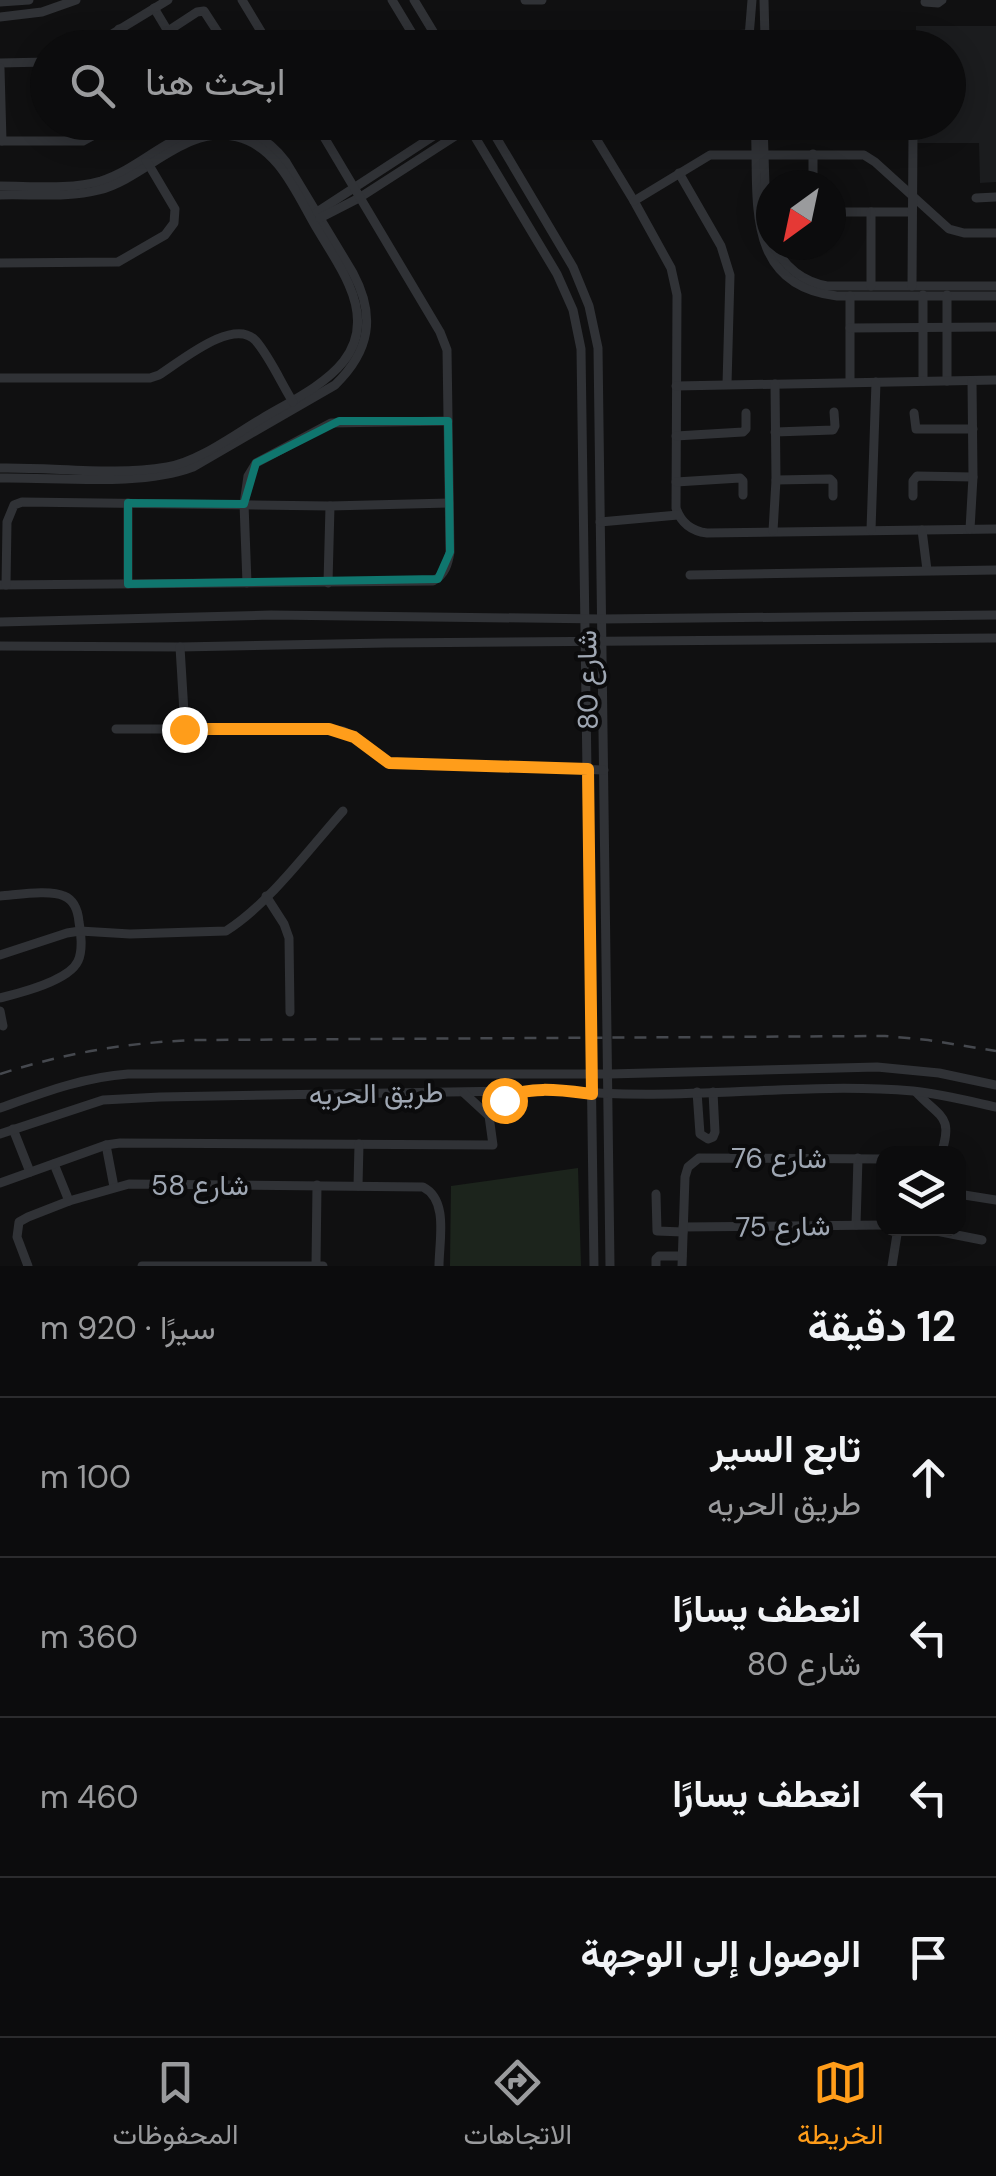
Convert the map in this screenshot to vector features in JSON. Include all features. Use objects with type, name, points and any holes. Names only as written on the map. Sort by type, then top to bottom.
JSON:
[{"type":"street","points":[[0,2],[30,0]]},
{"type":"street","points":[[0,17],[42,12],[76,0]]},
{"type":"street","points":[[119,30],[168,0]]},
{"type":"street","points":[[242,0],[261,30]]},
{"type":"street","points":[[392,0],[410,30]]},
{"type":"street","points":[[414,0],[432,30]]},
{"type":"street","points":[[525,0],[542,0]]},
{"type":"street","points":[[750,30],[752,0]]},
{"type":"street","points":[[759,30],[764,0]]},
{"type":"street","points":[[925,2],[942,0]]},
{"type":"street","points":[[154,8],[167,30]]},
{"type":"street","points":[[170,30],[204,12],[216,30]]},
{"type":"street","points":[[30,63],[0,65],[1,140],[86,140]]},
{"type":"street","points":[[0,186],[95,183],[195,140]]},
{"type":"street","points":[[0,478],[136,479],[193,468],[295,404],[341,366],[353,347],[358,328],[351,289],[315,217],[273,158],[246,140]]},
{"type":"street","points":[[325,140],[444,342],[448,360],[448,421],[448,503],[448,564],[438,578],[328,583],[3,585],[7,522],[14,505],[41,501],[330,506],[448,503]]},
{"type":"street","points":[[356,193],[429,140]]},
{"type":"street","points":[[315,217],[444,140]]},
{"type":"street","name":"شارع 80","points":[[480,140],[566,292],[578,329],[582,383],[594,1266]]},
{"type":"street","name":"شارع 80","points":[[499,140],[573,267],[595,327],[600,384],[610,1266]]},
{"type":"street","points":[[597,140],[674,277],[676,508],[683,522],[698,532],[996,529]]},
{"type":"street","points":[[758,140],[762,170]]},
{"type":"street","points":[[762,140],[758,217],[767,252],[776,266],[806,288],[823,295],[996,296]]},
{"type":"street","points":[[912,286],[914,140]]},
{"type":"street","points":[[813,170],[814,154]]},
{"type":"street","points":[[634,200],[710,155],[864,155],[949,230],[996,234]]},
{"type":"street","points":[[0,194],[96,191],[122,180],[147,161]]},
{"type":"street","points":[[0,264],[118,262],[164,235],[174,223],[175,208],[147,161]]},
{"type":"street","points":[[679,173],[721,246],[730,274],[727,384]]},
{"type":"street","points":[[976,198],[996,198]]},
{"type":"street","points":[[846,212],[912,212]]},
{"type":"street","points":[[871,212],[871,286]]},
{"type":"street","points":[[783,260],[805,280],[827,286],[996,286]]},
{"type":"street","points":[[922,381],[923,295]]},
{"type":"street","points":[[947,295],[947,381]]},
{"type":"street","points":[[850,296],[850,382]]},
{"type":"street","points":[[850,328],[996,326]]},
{"type":"street","points":[[0,378],[150,378],[223,335],[240,333],[255,340],[295,404]]},
{"type":"street","points":[[970,529],[972,380]]},
{"type":"street","points":[[676,386],[996,380]]},
{"type":"street","points":[[871,530],[876,382]]},
{"type":"street","points":[[582,383],[600,384]]},
{"type":"street","points":[[773,531],[774,384]]},
{"type":"street","points":[[0,468],[168,467],[194,458],[295,404]]},
{"type":"street","points":[[775,432],[833,430],[834,412]]},
{"type":"street","points":[[676,436],[743,432],[746,413]]},
{"type":"street","points":[[914,413],[916,430],[972,429]]},
{"type":"street","points":[[247,583],[244,504],[248,476],[256,463],[323,426],[340,422],[448,421]]},
{"type":"street","points":[[912,496],[917,476],[973,477]]},
{"type":"street","points":[[676,482],[740,478],[744,494]]},
{"type":"street","points":[[776,480],[830,479],[833,496]]},
{"type":"street","points":[[128,503],[128,584]]},
{"type":"street","points":[[328,583],[330,506]]},
{"type":"street","points":[[600,522],[678,515]]},
{"type":"street","points":[[922,530],[926,570]]},
{"type":"street","points":[[690,575],[996,570]]},
{"type":"street","points":[[0,622],[270,615],[602,619],[996,615]]},
{"type":"street","points":[[0,646],[996,638]]},
{"type":"street","points":[[180,647],[184,729]]},
{"type":"street","points":[[116,729],[329,729],[354,737],[389,763],[604,770]]},
{"type":"street","points":[[0,955],[80,931],[226,931],[266,896],[344,811]]},
{"type":"street","points":[[589,822],[605,823]]},
{"type":"street","points":[[0,896],[62,895],[74,904],[80,931],[79,959],[71,970],[33,989],[0,998]]},
{"type":"street","points":[[266,896],[289,938],[290,1012]]},
{"type":"street","points":[[0,1011],[3,1026]]},
{"type":"street","name":"طريق الحريه","points":[[0,1108],[78,1082],[115,1075],[609,1074],[876,1067],[939,1073],[996,1085]]},
{"type":"street","name":"طريق الحريه","points":[[0,1134],[103,1100],[160,1097],[839,1090],[916,1092],[996,1107]]},
{"type":"street","points":[[0,1183],[120,1143],[493,1144],[490,1116],[462,1092]]},
{"type":"street","points":[[490,1116],[513,1092]]},
{"type":"street","points":[[698,1092],[700,1134],[708,1140],[715,1132],[713,1092]]},
{"type":"street","points":[[916,1092],[946,1122],[944,1146]]},
{"type":"street","points":[[698,1105],[714,1104]]},
{"type":"street","points":[[13,1129],[30,1172]]},
{"type":"street","points":[[358,1186],[359,1144]]},
{"type":"street","points":[[106,1145],[114,1187]]},
{"type":"street","name":"شارع 76","points":[[683,1230],[685,1177],[688,1167],[698,1158],[876,1158]]},
{"type":"street","points":[[856,1225],[858,1158]]},
{"type":"street","points":[[54,1164],[68,1202]]},
{"type":"street","name":"شارع 58","points":[[28,1266],[17,1236],[19,1222],[128,1184],[416,1186],[433,1192],[439,1207],[439,1266]]},
{"type":"street","points":[[142,1266],[319,1266],[316,1185]]},
{"type":"street","points":[[656,1194],[657,1232],[683,1230],[682,1261],[659,1256],[656,1266]]},
{"type":"street","points":[[966,1195],[996,1200]]},
{"type":"street","name":"شارع 75","points":[[683,1230],[876,1225]]},
{"type":"street","points":[[892,1266],[897,1236]]},
{"type":"street","points":[[962,1236],[982,1240]]},
{"type":"highlighted area","points":[[339,421],[448,421],[450,552],[438,579],[128,584],[128,503],[244,504],[256,463]]},
{"type":"shaded area","points":[[916,26],[996,26],[996,182],[980,183],[979,143],[917,143],[966,140],[966,30],[916,30]]},
{"type":"shaded area","points":[[578,1168],[581,1266],[450,1266],[451,1186]]},
{"type":"railway","points":[[0,1074],[98,1050],[198,1040],[885,1036],[996,1051]]},
{"type":"route","points":[[184,729],[329,729],[354,737],[389,763],[588,769],[592,1094],[562,1090],[513,1092],[504,1100]]}]
